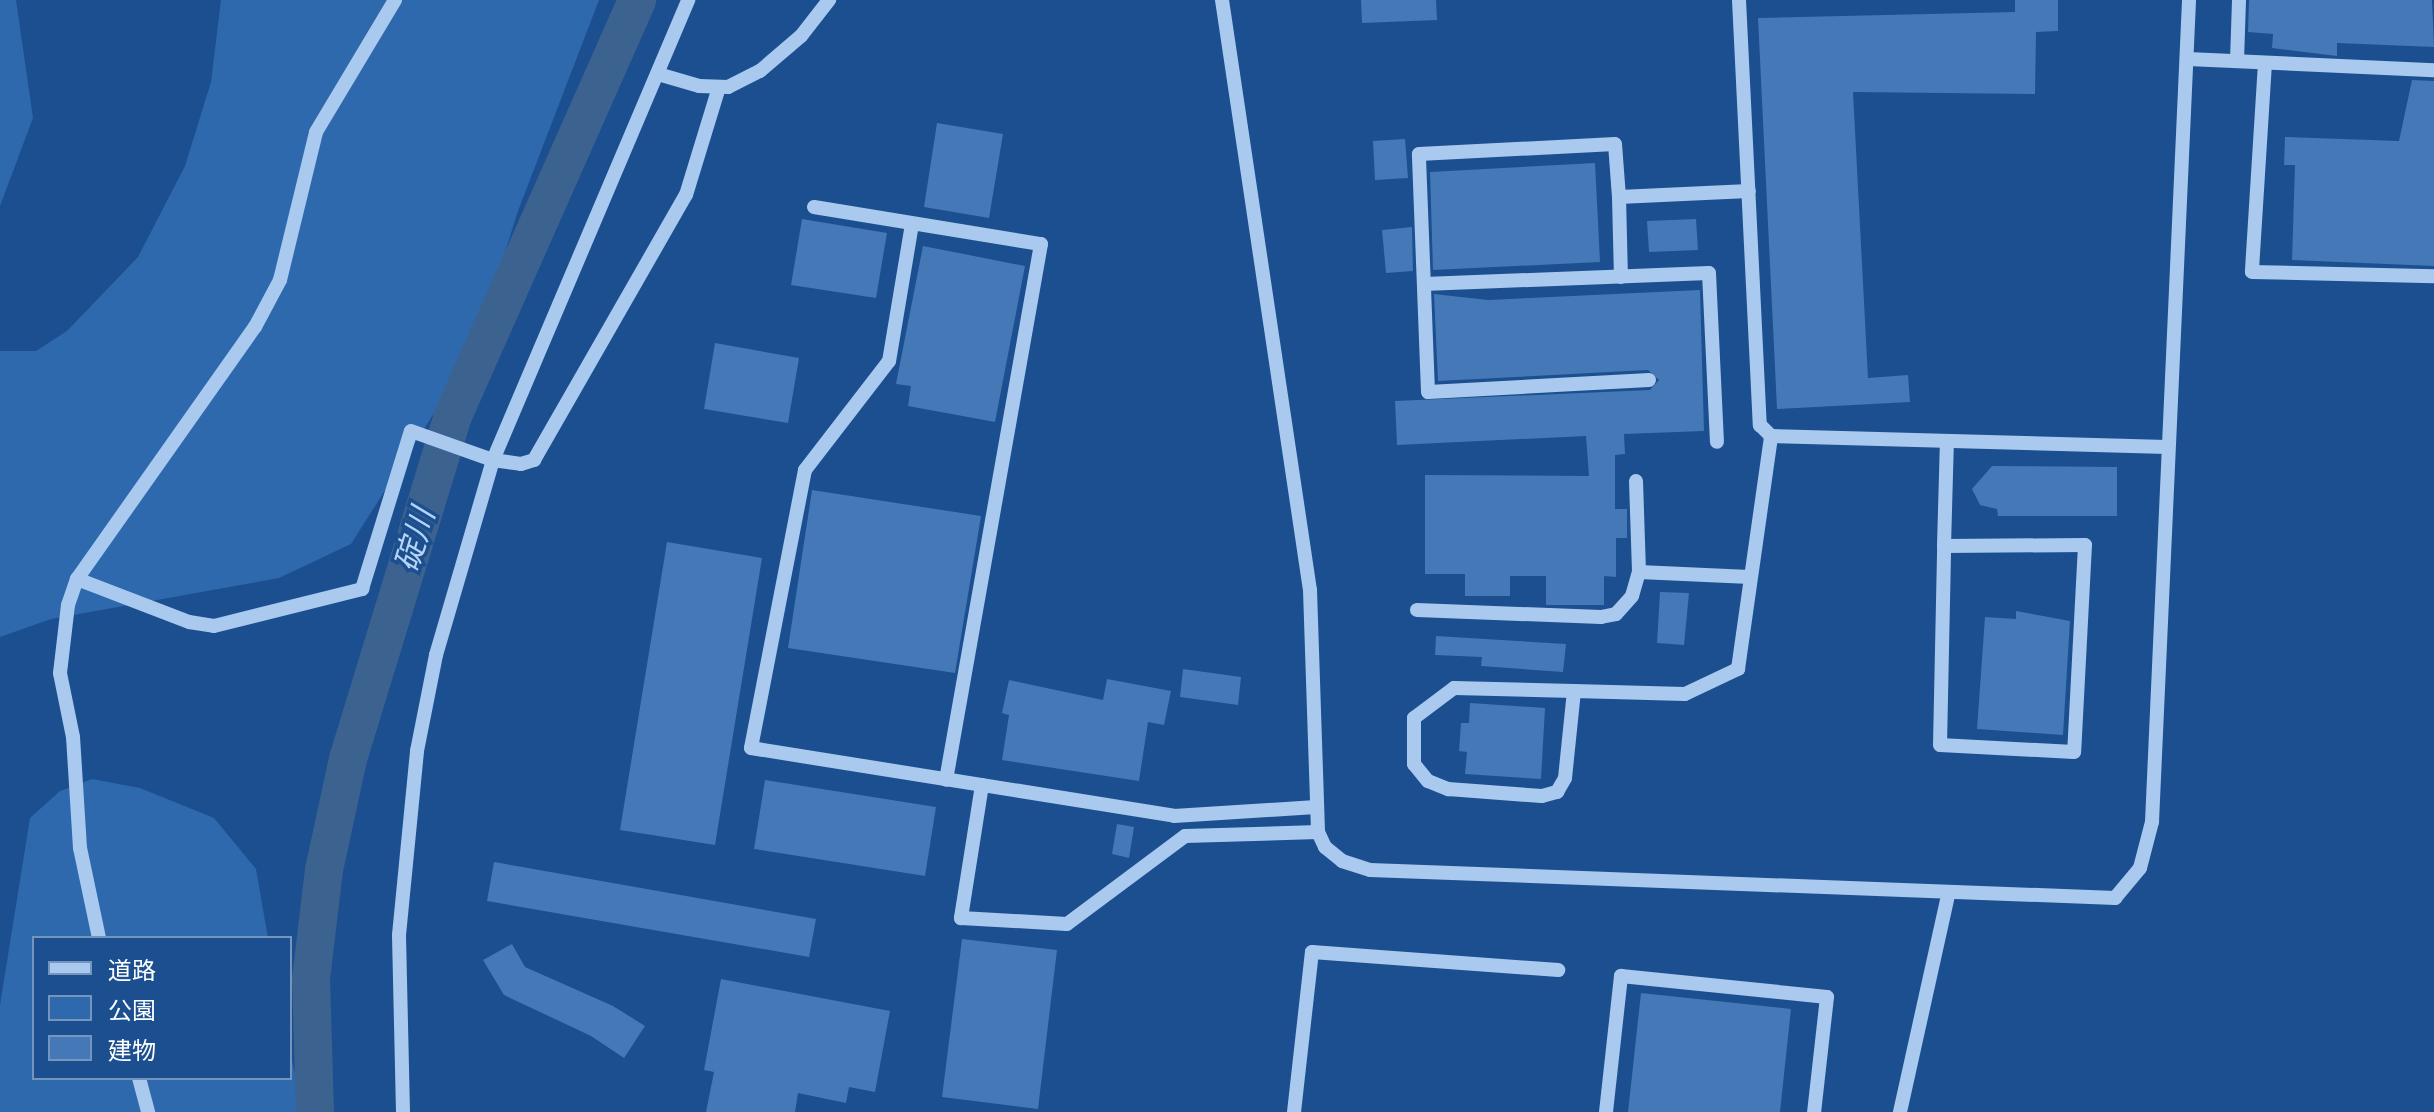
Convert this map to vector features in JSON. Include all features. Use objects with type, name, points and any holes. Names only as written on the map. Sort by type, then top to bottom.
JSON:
[{"type":"street","points":[[99,936],[80,848],[73,737],[60,673],[60,644],[77,579],[261,315],[280,280],[316,132],[395,0]]},
{"type":"street","points":[[403,1112],[399,935],[417,751],[436,655],[493,460],[688,0]]},
{"type":"street","points":[[658,74],[719,87],[760,71],[801,36],[829,0]]},
{"type":"street","points":[[1222,0],[1310,590],[1316,807],[1318,832],[1325,847],[1342,861],[1370,870],[1948,895],[2115,898],[2140,868],[2152,822],[2189,0]]},
{"type":"street","points":[[1739,0],[1760,425],[1771,436],[2167,447]]},
{"type":"street","points":[[2237,61],[2239,0]]},
{"type":"street","points":[[2188,59],[2434,70]]},
{"type":"street","points":[[2265,63],[2252,272],[2434,276]]},
{"type":"street","points":[[77,579],[189,622],[214,626],[362,589],[411,431],[493,460],[521,464],[534,460],[686,195],[719,87]]},
{"type":"street","points":[[1621,277],[1615,144],[1419,154],[1428,392],[1649,380]]},
{"type":"street","points":[[1619,197],[1749,191]]},
{"type":"street","points":[[814,207],[1041,244],[946,780]]},
{"type":"street","points":[[912,224],[889,361],[805,470],[751,748],[1174,816],[1316,807]]},
{"type":"street","points":[[1424,284],[1709,273],[1717,442]]},
{"type":"street","points":[[1574,691],[1565,778],[1557,792],[1542,796],[1448,789],[1428,781],[1414,764],[1414,718],[1454,688],[1574,691],[1685,694],[1738,669],[1771,436]]},
{"type":"street","points":[[1944,546],[2085,545],[2074,752],[1940,745],[1944,546],[1947,441]]},
{"type":"street","points":[[1417,610],[1601,617],[1616,614],[1632,596],[1639,572],[1636,481]]},
{"type":"street","points":[[1639,572],[1750,577]]},
{"type":"street","points":[[982,785],[961,918],[1067,924],[1185,836],[1318,832]]},
{"type":"street","points":[[1900,1112],[1948,895]]},
{"type":"street","points":[[1294,1112],[1312,952],[1558,970]]},
{"type":"street","points":[[1606,1112],[1621,976],[1827,997],[1814,1112]]},
{"type":"street","points":[[140,1080],[148,1112]]},
{"type":"green space","points":[[0,0],[16,0],[33,118],[0,206]]},
{"type":"green space","points":[[221,0],[599,0],[518,211],[474,350],[351,544],[279,578],[51,619],[0,637],[0,351],[36,351],[67,331],[138,257],[185,166],[211,82]]},
{"type":"green space","points":[[92,779],[140,788],[214,818],[256,869],[268,936],[32,936],[32,1080],[292,1080],[292,1061],[304,1112],[0,1112],[0,1005],[30,818],[60,791]]},
{"type":"building","points":[[1361,0],[1436,0],[1437,20],[1362,23]]},
{"type":"building","points":[[2015,0],[2058,0],[2058,31],[2036,32],[2035,94],[1853,92],[1868,378],[1908,375],[1910,402],[1777,409],[1758,18],[2015,12]]},
{"type":"building","points":[[2249,0],[2432,0],[2434,47],[2337,43],[2337,56],[2272,48],[2273,34],[2248,32]]},
{"type":"building","points":[[2412,80],[2434,81],[2434,266],[2292,260],[2295,165],[2284,165],[2285,137],[2399,141]]},
{"type":"building","points":[[937,123],[1003,134],[989,218],[924,207]]},
{"type":"building","points":[[1405,139],[1408,178],[1375,180],[1373,141]]},
{"type":"building","points":[[1595,163],[1600,262],[1433,270],[1430,172]]},
{"type":"building","points":[[802,219],[887,233],[876,298],[791,285]]},
{"type":"building","points":[[1696,219],[1698,250],[1649,252],[1647,221]]},
{"type":"building","points":[[1412,227],[1413,271],[1386,273],[1382,230]]},
{"type":"building","points":[[923,246],[1025,266],[995,422],[908,406],[911,386],[896,384]]},
{"type":"building","points":[[1700,290],[1704,431],[1624,434],[1625,454],[1615,455],[1615,509],[1627,509],[1627,538],[1616,538],[1616,577],[1604,576],[1604,605],[1546,605],[1546,576],[1510,576],[1510,596],[1465,596],[1465,574],[1425,574],[1425,475],[1589,476],[1586,436],[1397,445],[1395,401],[1650,390],[1659,380],[1648,370],[1438,381],[1434,294],[1488,300]]},
{"type":"building","points":[[715,343],[799,358],[788,423],[704,409]]},
{"type":"building","points":[[1992,466],[2117,467],[2117,516],[1998,516],[1997,509],[1980,505],[1972,489]]},
{"type":"building","points":[[812,490],[981,516],[955,673],[788,648]]},
{"type":"building","points":[[667,542],[762,558],[715,845],[620,830]]},
{"type":"building","points":[[1660,592],[1689,593],[1684,645],[1657,643]]},
{"type":"building","points":[[2016,611],[2070,621],[2063,735],[1977,729],[1985,617],[2016,619]]},
{"type":"building","points":[[1436,636],[1566,644],[1563,672],[1481,666],[1482,657],[1435,655]]},
{"type":"building","points":[[1183,669],[1241,677],[1238,705],[1180,697]]},
{"type":"building","points":[[1107,679],[1171,691],[1164,725],[1148,722],[1139,781],[1002,760],[1009,715],[1002,713],[1009,680],[1103,700]]},
{"type":"building","points":[[1470,703],[1545,708],[1541,779],[1465,774],[1467,752],[1459,751],[1461,723],[1469,723]]},
{"type":"building","points":[[765,780],[936,807],[925,876],[754,849]]},
{"type":"building","points":[[1117,824],[1134,827],[1129,858],[1112,854]]},
{"type":"building","points":[[494,862],[816,919],[809,957],[487,901]]},
{"type":"building","points":[[962,939],[1057,950],[1038,1109],[942,1097]]},
{"type":"building","points":[[512,944],[525,967],[613,1006],[645,1026],[624,1058],[591,1036],[504,995],[483,960]]},
{"type":"building","points":[[721,979],[890,1011],[875,1092],[849,1087],[846,1103],[798,1093],[795,1112],[706,1112],[714,1072],[704,1070]]},
{"type":"building","points":[[1641,993],[1791,1009],[1780,1112],[1628,1112]]},
{"type":"waterway","name":"碇川","points":[[315,1112],[311,979],[324,870],[348,759],[452,418],[637,0]]}]
